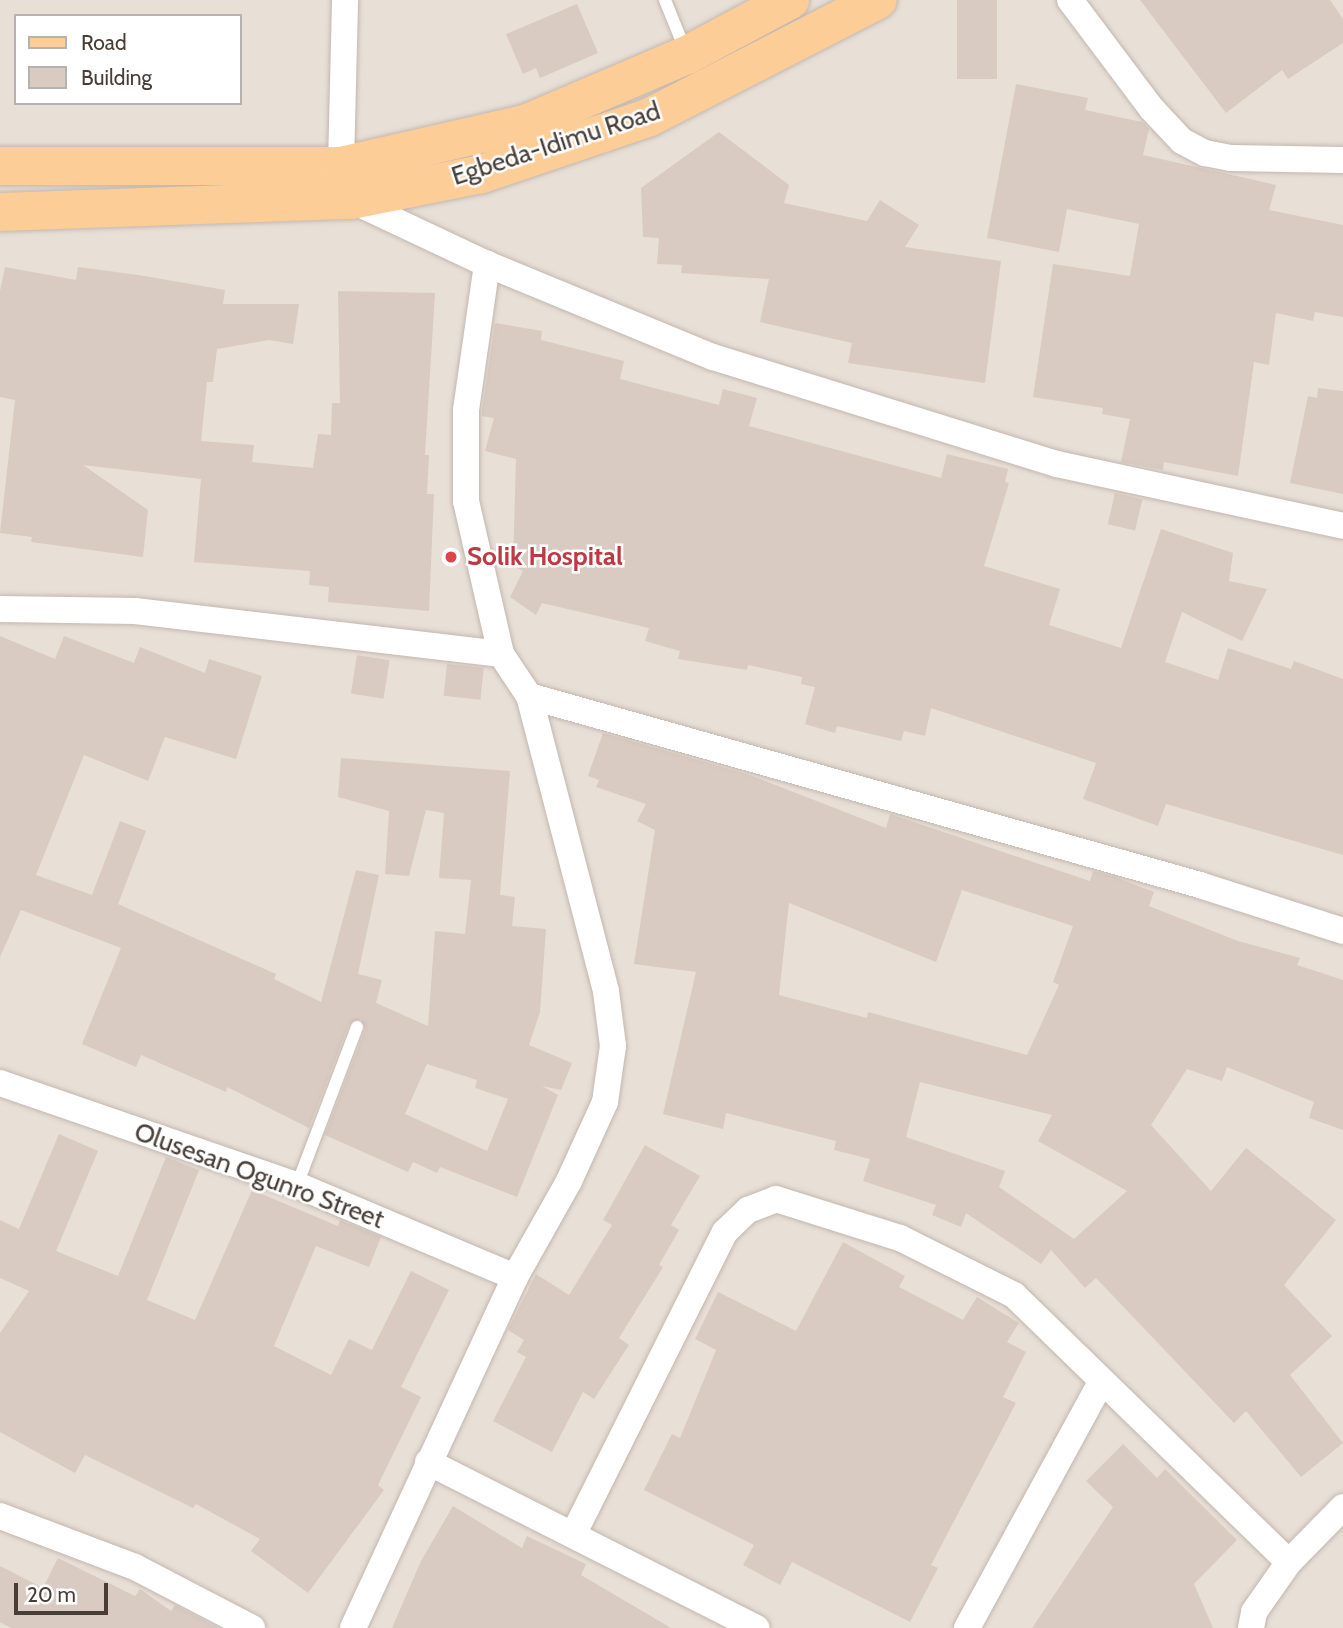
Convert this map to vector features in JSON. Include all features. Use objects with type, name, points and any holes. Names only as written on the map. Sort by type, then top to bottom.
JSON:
[{"type":"main road","name":"Egbeda-Idimu Road","points":[[0,166],[346,183],[525,124],[687,55],[790,0]]},
{"type":"main road","name":"Egbeda-Idimu Road","points":[[0,212],[482,174],[650,117],[878,0]]},
{"type":"street","points":[[345,0],[346,183],[487,264],[713,357],[900,418],[1057,464],[1343,526]]},
{"type":"street","points":[[1070,0],[1151,108],[1182,141],[1205,153],[1231,158],[1343,160]]},
{"type":"street","points":[[354,1628],[428,1462],[515,1278],[569,1181],[605,1102],[613,1046],[606,991],[529,696],[500,654],[466,500],[466,410],[487,264]]},
{"type":"street","points":[[0,609],[135,611],[500,654]]},
{"type":"street","points":[[529,696],[1200,885],[1343,931]]},
{"type":"street","name":"Olusesan Ogunro Street","points":[[0,1083],[297,1185],[515,1278]]},
{"type":"street","points":[[573,1535],[725,1232],[748,1210],[776,1199],[900,1238],[1014,1296],[1289,1562]]},
{"type":"street","points":[[967,1628],[1101,1382]]},
{"type":"street","points":[[428,1462],[756,1628]]},
{"type":"street","points":[[1251,1628],[1254,1612],[1289,1562],[1343,1507]]},
{"type":"street","points":[[0,1516],[135,1567],[252,1628]]},
{"type":"lane","points":[[666,0],[687,55]]},
{"type":"lane","points":[[297,1185],[358,1027]]},
{"type":"shaded area","points":[[0,0],[1343,0],[1343,1628],[0,1628]]},
{"type":"building","points":[[957,0],[997,0],[997,79],[957,79]]},
{"type":"building","points":[[1140,0],[1330,0],[1343,19],[1343,43],[1288,79],[1282,70],[1226,113]]},
{"type":"building","points":[[577,4],[598,53],[540,78],[536,68],[523,74],[506,34]]},
{"type":"building","points":[[1016,84],[1088,98],[1085,110],[1142,122],[1149,129],[1143,155],[1276,185],[1269,210],[1343,225],[1343,317],[1315,312],[1313,321],[1276,313],[1269,365],[1254,362],[1238,476],[1164,462],[1163,470],[1121,462],[1130,419],[1102,414],[1103,408],[1033,397],[1053,264],[1130,276],[1139,224],[1067,209],[1059,252],[987,238]]},
{"type":"building","points":[[719,132],[789,185],[784,203],[867,221],[880,200],[919,225],[905,247],[1001,261],[985,383],[848,363],[852,343],[760,322],[769,279],[681,273],[682,265],[657,264],[659,238],[643,237],[641,188]]},
{"type":"building","points":[[5,267],[76,280],[78,267],[138,275],[225,290],[223,304],[299,304],[293,344],[269,340],[217,349],[213,382],[207,382],[201,441],[254,445],[252,462],[313,468],[318,434],[331,435],[332,403],[340,403],[338,291],[435,293],[425,455],[429,455],[427,494],[434,494],[429,611],[328,602],[329,587],[309,585],[310,571],[194,562],[201,479],[83,465],[148,510],[143,557],[31,542],[32,537],[0,533],[15,400],[0,397],[0,291]]},
{"type":"building","points":[[495,323],[542,331],[541,340],[624,361],[620,379],[719,405],[723,389],[757,398],[749,426],[941,478],[947,454],[1008,469],[1005,482],[1009,483],[984,566],[1060,589],[1049,625],[1121,648],[1161,529],[1233,553],[1229,581],[1267,589],[1242,641],[1182,612],[1165,662],[1218,680],[1228,648],[1291,669],[1294,661],[1343,679],[1343,855],[1166,804],[1158,826],[1083,799],[1096,763],[931,708],[925,736],[904,731],[901,741],[837,726],[835,733],[805,724],[815,687],[801,684],[802,677],[748,665],[747,670],[678,659],[680,651],[645,641],[649,628],[542,603],[536,615],[510,597],[523,571],[513,566],[516,459],[485,451],[494,418],[482,416],[482,411]]},
{"type":"building","points":[[1318,388],[1343,391],[1343,494],[1290,483],[1308,396],[1317,398]]},
{"type":"building","points":[[1115,493],[1142,499],[1135,530],[1108,524]]},
{"type":"building","points":[[0,636],[55,659],[64,636],[134,663],[140,647],[205,673],[209,659],[262,676],[236,759],[165,737],[148,781],[84,755],[36,875],[92,895],[120,821],[146,831],[118,904],[276,974],[274,979],[321,1002],[356,870],[379,875],[358,974],[382,980],[376,1003],[428,1026],[435,931],[465,934],[471,880],[439,878],[444,813],[426,810],[409,876],[385,874],[389,811],[338,797],[341,758],[510,771],[500,895],[515,897],[512,926],[546,929],[540,1012],[529,1045],[572,1063],[561,1090],[542,1086],[558,1095],[517,1197],[440,1167],[437,1173],[413,1162],[408,1172],[325,1135],[365,1030],[361,1019],[349,1024],[309,1128],[227,1087],[226,1092],[141,1055],[136,1067],[82,1044],[121,948],[21,910],[0,957]],"holes":[[[427,1064],[477,1080],[475,1088],[508,1099],[487,1151],[405,1114]]]},
{"type":"building","points":[[357,655],[390,660],[383,699],[351,694]]},
{"type":"building","points":[[447,664],[484,668],[480,700],[444,696]]},
{"type":"building","points":[[603,733],[750,775],[886,828],[890,814],[1090,881],[1093,871],[1115,877],[1154,892],[1149,906],[1238,941],[1300,958],[1297,965],[1343,980],[1343,1130],[1309,1118],[1314,1102],[1227,1067],[1222,1081],[1187,1069],[1151,1125],[1211,1191],[1246,1148],[1336,1220],[1284,1285],[1332,1336],[1290,1375],[1343,1443],[1301,1477],[1246,1411],[1234,1423],[1096,1278],[1085,1288],[1051,1250],[1041,1264],[966,1213],[961,1227],[932,1215],[936,1205],[863,1181],[870,1159],[834,1150],[836,1141],[726,1113],[723,1129],[663,1114],[696,972],[634,964],[655,830],[637,821],[646,804],[596,787],[599,780],[588,776]],"holes":[[[962,890],[1073,926],[1053,982],[1059,985],[1027,1055],[868,1012],[867,1018],[779,995],[789,903],[936,962]],[[920,1082],[1052,1115],[1038,1141],[1127,1191],[1074,1239],[999,1187],[1005,1171],[906,1137]]]},
{"type":"building","points":[[59,1134],[98,1151],[56,1251],[118,1276],[166,1157],[199,1170],[147,1300],[195,1320],[252,1190],[338,1226],[340,1220],[381,1237],[369,1267],[316,1246],[274,1346],[331,1375],[349,1339],[372,1350],[411,1271],[449,1290],[401,1387],[421,1397],[378,1485],[384,1490],[308,1593],[251,1551],[260,1539],[196,1504],[193,1508],[85,1455],[75,1473],[0,1432],[0,1333],[29,1291],[0,1278],[0,1220],[19,1229]]},
{"type":"building","points":[[645,1145],[700,1176],[671,1225],[679,1230],[659,1265],[663,1267],[619,1338],[629,1345],[594,1399],[583,1392],[552,1452],[493,1421],[526,1357],[517,1352],[524,1340],[508,1330],[536,1274],[569,1295],[612,1225],[603,1220]]},
{"type":"building","points":[[843,1242],[905,1276],[899,1287],[963,1320],[977,1297],[1019,1323],[1007,1342],[1026,1352],[1003,1397],[1016,1403],[931,1565],[938,1568],[910,1622],[792,1562],[780,1585],[743,1565],[754,1545],[644,1490],[672,1434],[680,1438],[716,1350],[695,1339],[718,1292],[796,1331]]},
{"type":"building","points":[[1123,1444],[1157,1478],[1165,1469],[1237,1540],[1194,1584],[1213,1628],[1032,1628],[1113,1507],[1086,1481]]},
{"type":"building","points":[[453,1506],[522,1548],[527,1536],[586,1564],[581,1575],[671,1628],[392,1628],[421,1561]]},
{"type":"building","points":[[58,1558],[135,1596],[140,1589],[171,1611],[175,1605],[218,1628],[11,1628],[0,1622],[0,1566],[43,1588]]},
{"type":"place","name":"Solik Hospital","points":[[451,557]]}]
